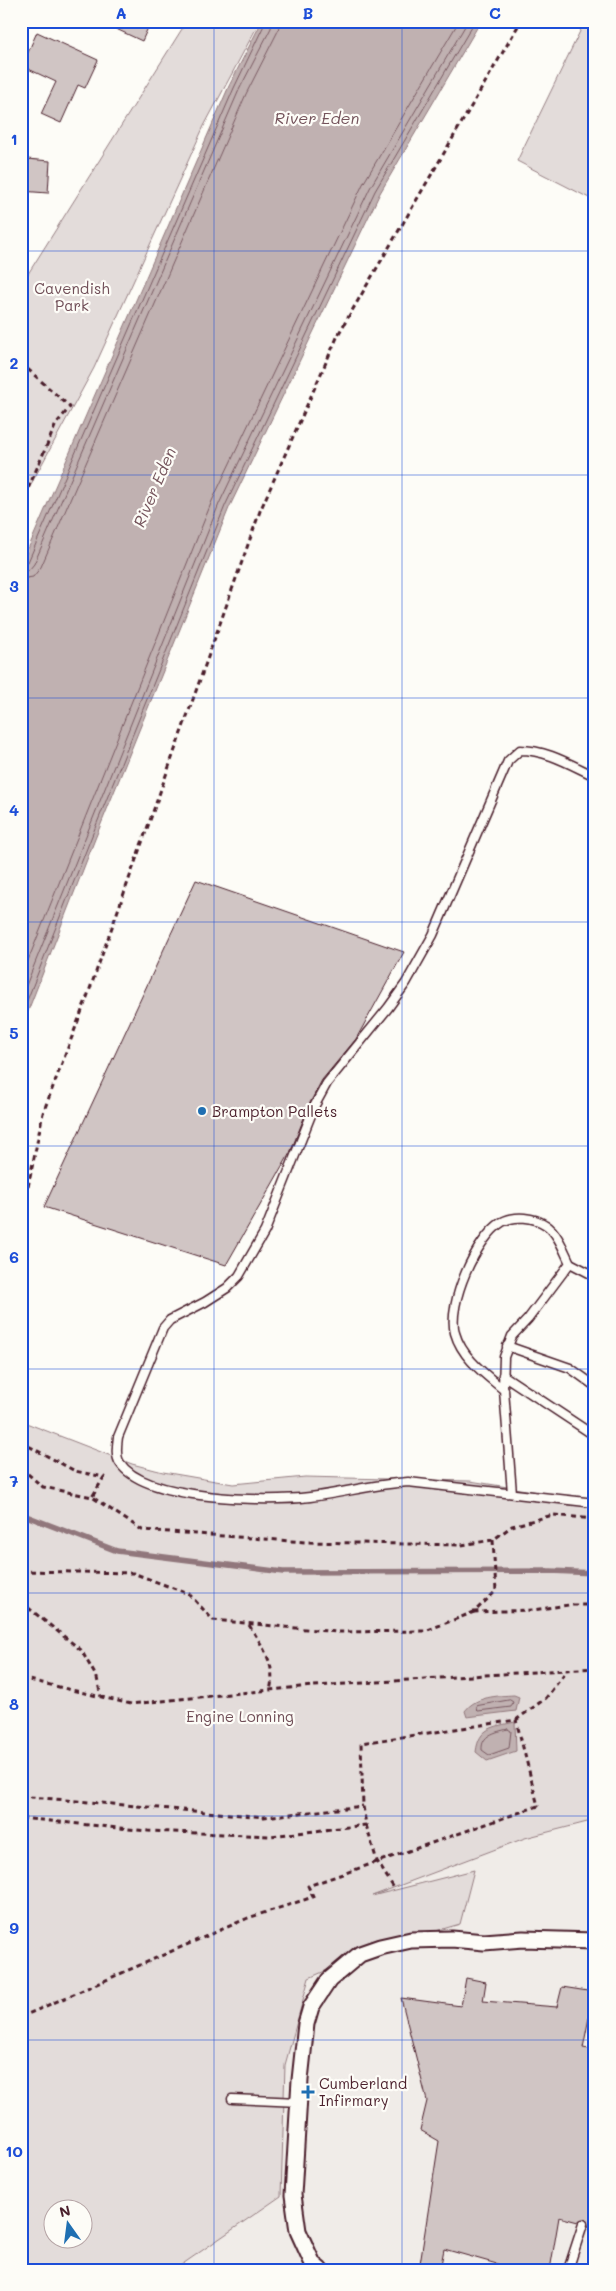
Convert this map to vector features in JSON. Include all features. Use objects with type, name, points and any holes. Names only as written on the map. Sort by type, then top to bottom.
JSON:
[{"type":"street","points":[[320,2270],[313,2264],[298,2231],[294,2204],[299,2102],[306,2024],[311,2007],[330,1980],[360,1954],[411,1940],[452,1939],[484,1942],[523,1939],[595,1941]]},
{"type":"lane","points":[[595,776],[548,754],[532,751],[520,750],[508,761],[433,935],[406,983],[327,1083],[315,1105],[265,1232],[239,1276],[227,1288],[170,1320],[163,1328],[118,1437],[116,1451],[120,1463],[134,1476],[159,1486],[190,1494],[236,1499],[310,1497],[383,1484],[408,1482],[595,1503]]},
{"type":"lane","points":[[504,1390],[470,1360],[462,1350],[455,1333],[453,1313],[467,1271],[485,1239],[502,1222],[517,1218],[531,1218],[547,1226],[557,1237],[570,1263],[595,1276]]},
{"type":"lane","points":[[512,1493],[504,1390],[507,1346],[512,1336],[528,1319],[570,1263]]},
{"type":"lane","points":[[507,1346],[570,1368],[595,1386]]},
{"type":"lane","points":[[504,1375],[595,1436]]},
{"type":"lane","points":[[232,2099],[299,2102]]},
{"type":"lane","points":[[568,2270],[583,2224]]},
{"type":"path","points":[[21,1222],[43,1113],[86,1000],[260,511],[339,333],[521,21]]},
{"type":"path","points":[[21,363],[70,406],[56,424],[21,505]]},
{"type":"path","points":[[21,1442],[75,1471],[104,1476],[92,1497]]},
{"type":"path","points":[[21,1468],[43,1487],[92,1497],[142,1530],[305,1542],[461,1545],[493,1540],[512,1526],[553,1515],[595,1519]]},
{"type":"path","points":[[474,1612],[496,1591],[493,1540]]},
{"type":"path","points":[[21,1570],[133,1573],[189,1594],[213,1620],[249,1625],[337,1632],[425,1631],[474,1612],[533,1610],[569,1604],[595,1605]]},
{"type":"path","points":[[21,1602],[81,1650],[97,1678],[101,1697]]},
{"type":"path","points":[[249,1625],[269,1657],[273,1674],[270,1690]]},
{"type":"path","points":[[21,1678],[131,1704],[270,1690],[595,1668]]},
{"type":"path","points":[[394,1888],[377,1861],[366,1824],[363,1806],[361,1742],[516,1720],[546,1698],[567,1670]]},
{"type":"path","points":[[21,2017],[248,1918],[314,1897],[308,1886],[538,1806],[516,1720]]},
{"type":"path","points":[[21,1794],[31,1797],[264,1818],[363,1806]]},
{"type":"path","points":[[21,1818],[148,1831],[271,1836],[366,1824]]},
{"type":"shaded area","name":"Cumberland Infirmary","points":[[595,1820],[595,2270],[21,2270],[21,2041],[365,1899],[525,1838]]},
{"type":"green space","name":"Cavendish Park","points":[[187,21],[260,21],[204,126],[94,368],[23,499],[21,513],[21,285]]},
{"type":"green space","points":[[585,21],[595,21],[595,201],[517,161]]},
{"type":"green space","name":"Engine Lonning","points":[[21,1421],[132,1464],[163,1472],[233,1484],[305,1477],[470,1481],[595,1501],[595,1820],[525,1838],[372,1896],[474,1870],[460,1924],[380,1947],[309,1978],[285,2065],[281,2196],[174,2270],[21,2270]]},
{"type":"water","name":"River Eden","points":[[262,21],[481,21],[380,193],[229,508],[95,839],[21,1029],[21,565],[229,86]]},
{"type":"water","points":[[514,1695],[519,1697],[516,1711],[467,1717],[465,1711],[475,1702],[487,1698]]},
{"type":"water","points":[[515,1722],[516,1751],[487,1761],[476,1752],[480,1737],[484,1733],[494,1727]]},
{"type":"building","points":[[99,21],[151,21],[142,41]]},
{"type":"building","points":[[37,32],[98,60],[85,88],[78,85],[61,123],[41,114],[56,82],[22,66]]},
{"type":"building","points":[[27,159],[50,161],[48,193],[21,191],[21,165],[26,166]]},
{"type":"building","name":"Brampton Pallets","points":[[196,880],[404,952],[356,1039],[322,1080],[310,1103],[290,1153],[226,1265],[44,1207]]},
{"type":"building","name":"Cumberland Infirmary","points":[[466,1978],[486,1982],[483,2001],[557,2007],[562,1987],[594,1992],[583,2048],[595,2050],[595,2228],[588,2226],[587,2221],[584,2219],[578,2222],[559,2217],[550,2270],[518,2270],[444,2249],[440,2270],[419,2270],[439,2141],[420,2130],[427,2101],[401,1998],[461,2006]]},
{"type":"waterway","points":[[21,1514],[117,1551],[283,1572],[551,1571],[595,1573]]},
{"type":"place","name":"Brampton Pallets","points":[[202,1111]]},
{"type":"place","name":"Cumberland Infirmary","points":[[308,2092]]}]
